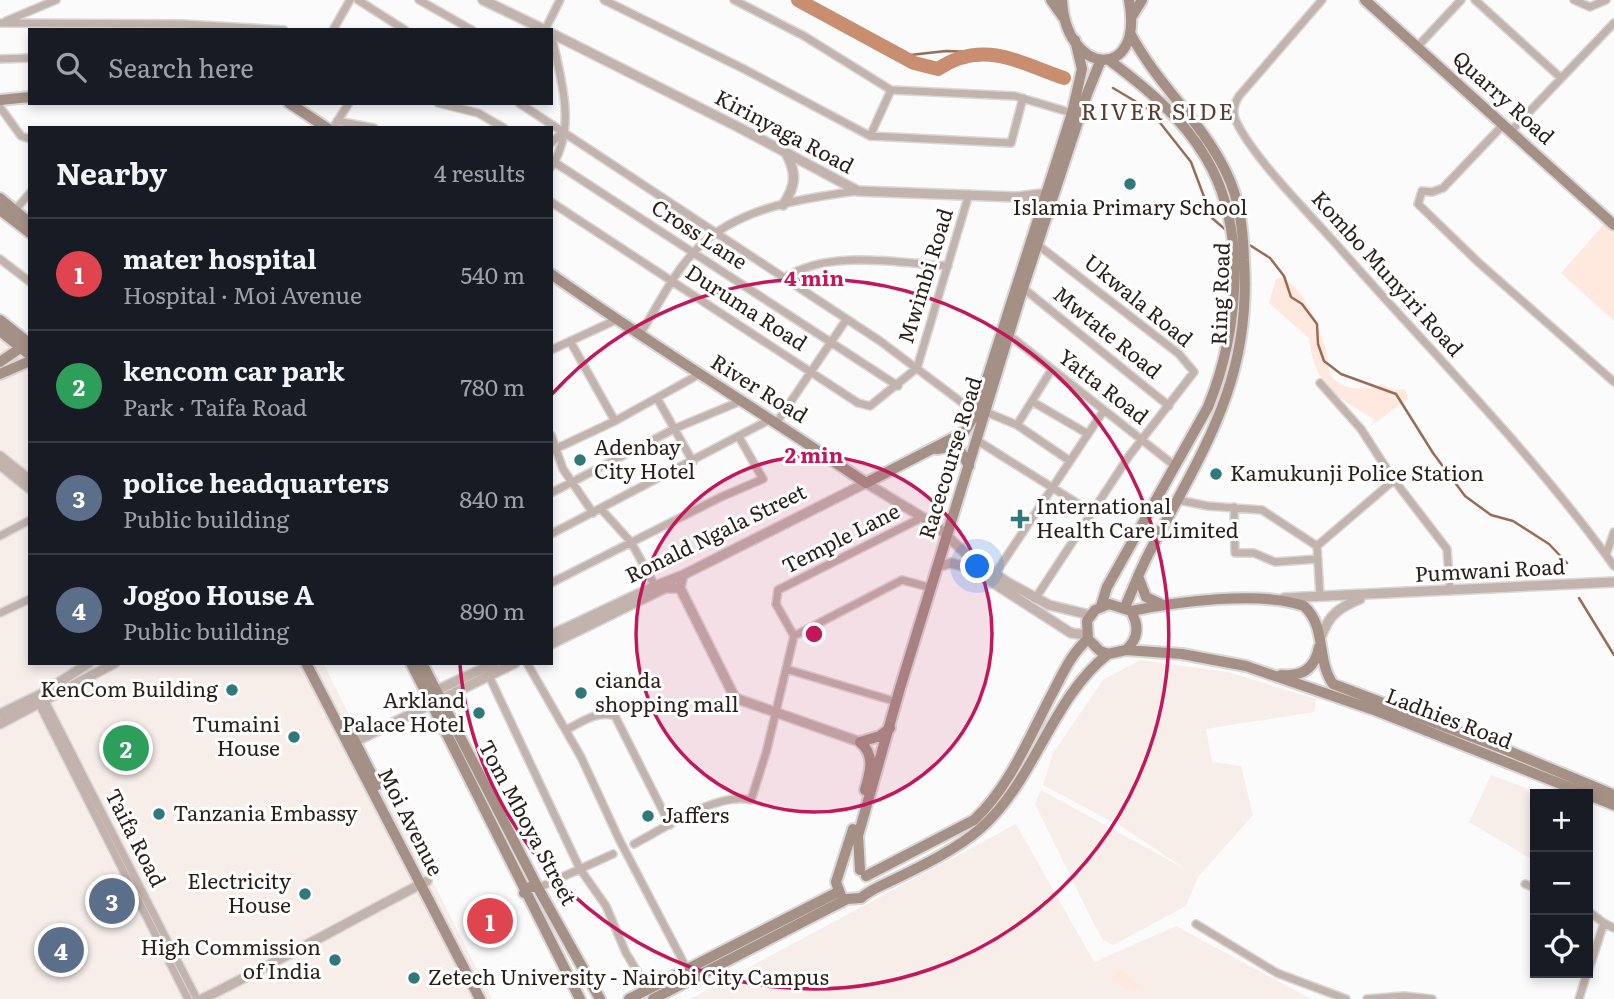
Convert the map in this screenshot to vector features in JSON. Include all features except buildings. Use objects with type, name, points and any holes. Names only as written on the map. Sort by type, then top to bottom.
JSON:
[{"type":"main road","points":[[1051,0],[1075,40]]},
{"type":"main road","points":[[1062,0],[1064,20]]},
{"type":"main road","points":[[1129,0],[1130,33]]},
{"type":"main road","points":[[1130,18],[1142,0]]},
{"type":"main road","name":"Quarry Road","points":[[1365,0],[1614,225]]},
{"type":"main road","name":"Racecourse Road","points":[[1050,193],[1087,94],[1105,61],[1125,47],[1130,33]]},
{"type":"main road","name":"Ring Road","points":[[1101,606],[1107,587],[1208,407],[1227,349],[1237,237],[1238,205],[1228,175],[1213,146],[1156,78],[1130,33]]},
{"type":"main road","name":"Racecourse Road","points":[[863,873],[858,836],[947,535],[978,441],[981,413],[1050,193],[1072,113],[1082,69],[1075,40]]},
{"type":"main road","name":"Ring Road","points":[[1075,40],[1092,60],[1105,61],[1164,107],[1206,156],[1237,237],[1242,333],[1232,382],[1210,442],[1138,576],[1128,609]]},
{"type":"main road","points":[[0,100],[28,97]]},
{"type":"main road","points":[[293,105],[315,125]]},
{"type":"main road","points":[[0,198],[28,222]]},
{"type":"main road","points":[[0,210],[28,231]]},
{"type":"main road","name":"Racecourse Road","points":[[965,431],[981,413],[1010,336],[1038,245],[1044,212]]},
{"type":"main road","name":"River Road","points":[[553,275],[698,375],[774,420],[866,483]]},
{"type":"main road","points":[[0,320],[28,346]]},
{"type":"main road","points":[[0,331],[28,346]]},
{"type":"main road","points":[[0,362],[28,346]]},
{"type":"main road","points":[[0,374],[28,361]]},
{"type":"main road","name":"Ronald Ngala Street","points":[[866,483],[965,431]]},
{"type":"main road","points":[[935,449],[955,449],[966,457],[969,466]]},
{"type":"main road","points":[[1138,576],[1146,597],[1165,604]]},
{"type":"main road","points":[[840,873],[846,869],[863,873],[942,838],[974,820],[986,809],[1013,771],[1071,658],[1087,637],[1090,615],[1101,606],[1128,609],[1165,604],[1273,599],[1304,606],[1316,621],[1327,675],[1333,684],[1344,691],[1499,747],[1614,795]]},
{"type":"main road","points":[[1126,650],[1136,636],[1137,628],[1128,609]]},
{"type":"main road","points":[[1087,637],[1100,652],[1108,654],[1126,650],[1206,658],[1267,674],[1287,676],[1308,670],[1316,660],[1321,637]]},
{"type":"main road","points":[[651,994],[687,969],[842,895],[856,900],[867,891],[892,881],[981,828],[1024,778],[1067,703],[1088,673],[1108,654]]},
{"type":"main road","name":"Moi Avenue","points":[[307,665],[488,999]]},
{"type":"main road","name":"Moi Avenue","points":[[315,665],[352,744]]},
{"type":"main road","name":"Tom Mboya Street","points":[[412,665],[475,760],[484,785],[600,999]]},
{"type":"main road","name":"Tom Mboya Street","points":[[423,665],[433,698],[524,893],[580,999]]},
{"type":"main road","name":"Ladhies Road","points":[[1267,674],[1377,711],[1614,805]]},
{"type":"main road","points":[[842,895],[836,882],[870,769],[869,752],[860,742],[880,736],[890,728]]},
{"type":"main road","points":[[863,873],[867,891]]},
{"type":"main road","name":"Moi Avenue","points":[[424,883],[480,999]]},
{"type":"main road","points":[[524,893],[530,887],[538,887]]},
{"type":"main road","points":[[629,999],[651,994],[842,895]]},
{"type":"main road","points":[[531,906],[542,905],[545,900]]},
{"type":"street","points":[[1,23],[40,3],[56,0]]},
{"type":"street","points":[[334,28],[350,0]]},
{"type":"street","points":[[358,0],[402,28]]},
{"type":"street","points":[[419,0],[468,28]]},
{"type":"street","points":[[483,0],[541,28]]},
{"type":"street","points":[[546,28],[560,0]]},
{"type":"street","points":[[604,0],[744,69],[870,136],[1011,143],[1023,98]]},
{"type":"street","points":[[734,0],[804,36],[891,90],[1023,98],[1072,113]]},
{"type":"street","name":"Kombo Munyiri Road","points":[[1322,0],[1239,96],[1234,113],[1235,120],[1252,146],[1301,204],[1511,441],[1614,566]]},
{"type":"street","points":[[1418,46],[1461,0]]},
{"type":"street","points":[[1475,0],[1561,78]]},
{"type":"street","points":[[1574,0],[1590,7],[1605,0]]},
{"type":"street","points":[[1,23],[135,23],[241,28]]},
{"type":"street","points":[[1614,23],[1561,78],[1443,188],[1420,193],[1418,204],[1478,262],[1614,382]]},
{"type":"street","name":"Kirinyaga Road","points":[[553,34],[858,191],[1016,197]]},
{"type":"street","points":[[0,59],[28,58]]},
{"type":"street","points":[[553,161],[562,146],[565,99],[554,65]]},
{"type":"street","points":[[870,136],[891,90]]},
{"type":"street","points":[[348,105],[335,124],[354,126]]},
{"type":"street","points":[[446,105],[478,113],[500,126]]},
{"type":"street","points":[[522,105],[552,126]]},
{"type":"street","points":[[0,107],[21,136],[28,138]]},
{"type":"street","points":[[553,127],[784,278],[981,413],[1017,425],[1070,461]]},
{"type":"street","points":[[553,141],[562,133]]},
{"type":"street","points":[[783,205],[794,185],[794,168],[786,153]]},
{"type":"street","name":"Cross Lane","points":[[553,164],[898,386]]},
{"type":"street","points":[[640,334],[692,253],[716,234],[740,220],[783,205],[858,191]]},
{"type":"street","points":[[1016,197],[1050,193]]},
{"type":"street","name":"Mwimbi Road","points":[[917,368],[970,194]]},
{"type":"street","points":[[14,211],[28,195]]},
{"type":"street","points":[[1016,197],[1044,212]]},
{"type":"street","name":"Duruma Road","points":[[553,203],[866,407],[877,403],[917,368]]},
{"type":"street","name":"Ukwala Road","points":[[1035,598],[1141,440],[1194,375],[1193,369],[1179,354],[1038,245]]},
{"type":"street","points":[[0,259],[28,280]]},
{"type":"street","points":[[784,278],[797,270],[830,262],[948,266]]},
{"type":"street","name":"Mwtate Road","points":[[1023,288],[1169,406]]},
{"type":"street","points":[[553,349],[618,319]]},
{"type":"street","points":[[553,533],[774,420],[846,320]]},
{"type":"street","name":"Yatta Road","points":[[1010,336],[1175,466]]},
{"type":"street","points":[[570,341],[615,421]]},
{"type":"street","points":[[1017,425],[1034,402],[1052,369]]},
{"type":"street","points":[[655,586],[631,542],[597,511],[572,483],[553,450],[615,421],[698,375]]},
{"type":"street","points":[[1320,383],[1361,429],[1394,480],[1447,549],[1450,590]]},
{"type":"street","points":[[657,398],[693,462]]},
{"type":"street","points":[[553,492],[676,428],[741,401]]},
{"type":"street","points":[[1034,402],[1087,434]]},
{"type":"street","points":[[995,575],[1104,410]]},
{"type":"street","points":[[553,582],[764,479],[740,437]]},
{"type":"street","points":[[978,441],[1093,513]]},
{"type":"street","points":[[0,456],[28,478]]},
{"type":"street","points":[[3,470],[28,488]]},
{"type":"street","points":[[1317,546],[1394,480]]},
{"type":"street","name":"River Road","points":[[866,483],[923,517],[947,535]]},
{"type":"street","name":"Ronald Ngala Street","points":[[553,634],[683,575],[866,483]]},
{"type":"street","points":[[1178,500],[1208,506],[1262,509],[1317,546]]},
{"type":"street","points":[[1234,507],[1235,554],[1256,554],[1275,562],[1318,559]]},
{"type":"street","name":"Temple Lane","points":[[794,636],[776,604],[776,594],[783,587],[923,517]]},
{"type":"street","points":[[0,536],[28,521]]},
{"type":"street","points":[[1606,555],[1614,532]]},
{"type":"street","points":[[947,535],[995,575],[1035,598],[1059,609],[1090,615]]},
{"type":"street","points":[[1317,546],[1320,596]]},
{"type":"street","points":[[940,566],[951,563],[970,568],[1071,633],[1087,637]]},
{"type":"street","points":[[683,575],[680,588],[732,695],[860,742]]},
{"type":"street","points":[[619,839],[634,844],[724,801],[741,798],[751,800],[776,713],[794,636],[902,580],[932,588]]},
{"type":"street","name":"Pumwani Road","points":[[1273,599],[1614,582]]},
{"type":"street","name":"Ronald Ngala Street","points":[[553,643],[666,588],[680,588]]},
{"type":"street","points":[[1321,637],[1329,617],[1338,608],[1368,596]]},
{"type":"street","points":[[0,613],[28,599]]},
{"type":"street","points":[[0,724],[86,665]]},
{"type":"street","points":[[0,714],[40,699],[112,665]]},
{"type":"street","points":[[352,744],[491,665]]},
{"type":"street","points":[[433,698],[511,665]]},
{"type":"street","points":[[528,665],[566,730],[687,969]]},
{"type":"street","points":[[786,669],[897,702]]},
{"type":"street","points":[[489,676],[580,869],[606,906],[626,953],[651,994]]},
{"type":"street","name":"Taifa Road","points":[[40,699],[188,999]]},
{"type":"street","name":"Taifa Road","points":[[40,699],[200,999]]},
{"type":"street","points":[[566,730],[595,715],[615,716],[670,825]]},
{"type":"street","points":[[613,854],[619,839]]},
{"type":"street","points":[[630,859],[634,844]]},
{"type":"street","points":[[538,887],[613,854],[630,859]]},
{"type":"street","points":[[200,999],[285,959],[350,920],[424,883]]},
{"type":"street","points":[[1525,884],[1530,886]]},
{"type":"street","points":[[1593,915],[1614,928]]},
{"type":"street","points":[[1593,957],[1604,923]]},
{"type":"street","points":[[1196,924],[1277,973],[1346,999]]},
{"type":"street","points":[[1579,999],[1586,978]]},
{"type":"street","points":[[1367,999],[1404,996],[1433,999]]},
{"type":"shaded area","points":[[1604,224],[1614,233],[1614,321],[1561,273]]},
{"type":"shaded area","points":[[1283,277],[1298,291],[1310,310],[1326,351],[1329,371],[1336,382],[1355,388],[1382,384],[1394,390],[1405,389],[1408,399],[1369,427],[1375,420],[1329,388],[1316,368],[1309,338],[1269,303],[1276,279]]},
{"type":"shaded area","points":[[0,318],[28,340],[28,665],[324,665],[492,999],[0,999]]},
{"type":"shaded area","points":[[1140,660],[1228,672],[1316,699],[1314,712],[1206,729],[1212,762],[1241,766],[1253,815],[1198,877],[1186,906],[1113,945],[1103,940],[1094,924],[1035,804],[1041,790],[1187,870],[1122,827],[1043,785],[1053,753],[1103,680]]},
{"type":"shaded area","points":[[1491,775],[1530,790],[1530,858],[1469,822]]},
{"type":"shaded area","points":[[1016,824],[1094,962],[1176,926],[1311,999],[690,999]]},
{"type":"shaded area","points":[[1120,969],[1140,986],[1134,993],[1111,980]]},
{"type":"waterway","points":[[798,0],[914,63],[938,69],[954,60],[985,54],[1016,60],[1064,78]]},
{"type":"waterway","points":[[901,56],[946,51],[975,52]]},
{"type":"waterway","points":[[1113,88],[1150,110],[1191,162],[1212,218],[1227,231]]},
{"type":"waterway","points":[[1248,244],[1270,258],[1284,276],[1291,297],[1302,304],[1317,324],[1318,344],[1324,361],[1341,374],[1396,394],[1433,453],[1465,496],[1491,515],[1513,521],[1549,544],[1567,563]]},
{"type":"waterway","points":[[1579,598],[1614,655]]},
{"type":"place","name":"Islamia Primary School","points":[[1130,184]]},
{"type":"place","name":"Adenbay City Hotel","points":[[580,460]]},
{"type":"place","name":"Kamukunji Police Station","points":[[1216,474]]},
{"type":"place","name":"International Health Care Limited","points":[[1020,519]]},
{"type":"place","name":"KenCom Building","points":[[232,690]]},
{"type":"place","name":"cianda shopping mall","points":[[581,693]]},
{"type":"place","name":"Arkland Palace Hotel","points":[[479,713]]},
{"type":"place","name":"Tumaini House","points":[[294,737]]},
{"type":"place","name":"kencom car park","points":[[126,748]]},
{"type":"place","name":"Tanzania Embassy","points":[[159,814]]},
{"type":"place","name":"Jaffers","points":[[648,816]]},
{"type":"place","name":"Electricity House","points":[[305,894]]},
{"type":"place","name":"police headquarters","points":[[112,901]]},
{"type":"place","name":"mater hospital","points":[[490,921]]},
{"type":"place","name":"Jogoo House A","points":[[61,950]]},
{"type":"place","name":"High Commission of India","points":[[335,960]]},
{"type":"place","name":"Zetech University - Nairobi City Campus","points":[[414,978]]},
{"type":"district","name":"RIVER SIDE","points":[[1158,112]]}]
